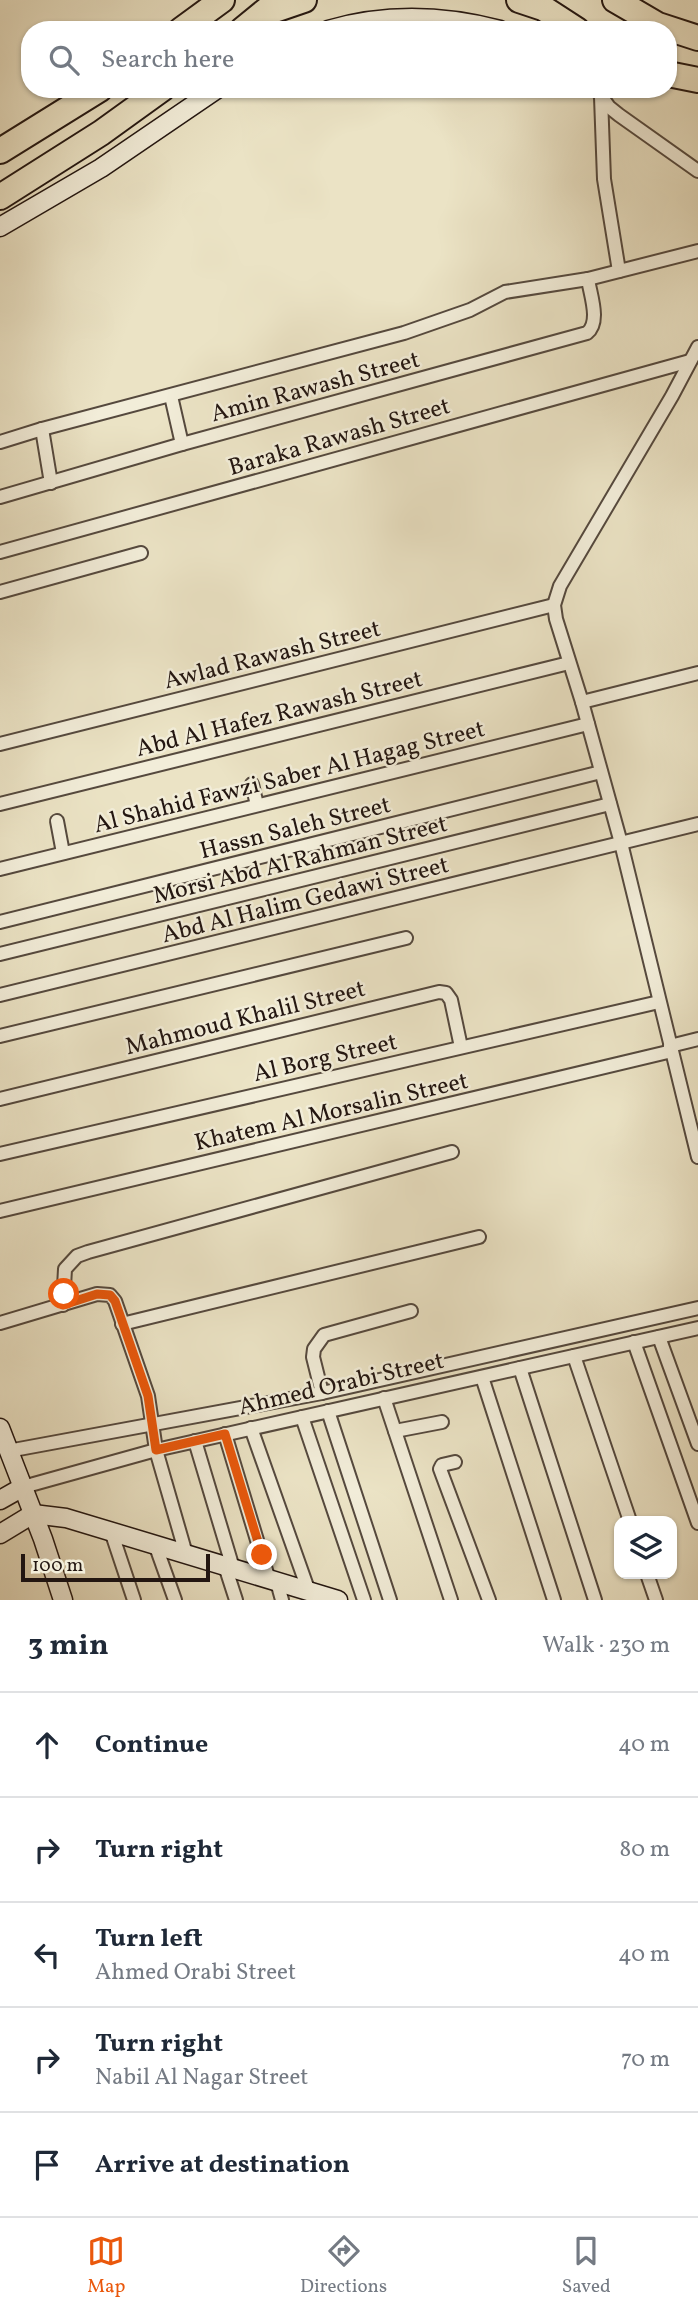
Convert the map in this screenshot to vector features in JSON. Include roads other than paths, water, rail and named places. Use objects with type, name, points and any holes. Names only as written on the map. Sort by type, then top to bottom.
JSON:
[{"type":"highway","points":[[193,21],[222,0]]},
{"type":"highway","points":[[261,15],[304,0]]},
{"type":"highway","points":[[519,0],[543,8],[563,21]]},
{"type":"highway","points":[[615,0],[650,21]]},
{"type":"highway","points":[[677,32],[698,38]]},
{"type":"highway","points":[[677,76],[698,80]]},
{"type":"highway","points":[[0,151],[85,98]]},
{"type":"highway","points":[[0,197],[101,134],[150,98]]},
{"type":"street","points":[[363,21],[409,17],[460,21]]},
{"type":"street","points":[[0,227],[102,167],[204,98]]},
{"type":"street","points":[[599,98],[604,179],[619,271]]},
{"type":"street","points":[[604,98],[619,115],[698,171]]},
{"type":"street","points":[[0,442],[404,332],[470,310],[505,292],[588,279],[698,251]]},
{"type":"street","name":"Amin Rawash Street","points":[[0,497],[587,332],[593,328],[595,320],[588,279]]},
{"type":"street","points":[[698,347],[673,396],[560,586],[554,605],[621,843],[698,1157]]},
{"type":"street","name":"Baraka Rawash Street","points":[[0,552],[690,360]]},
{"type":"street","points":[[171,396],[182,444]]},
{"type":"street","points":[[42,429],[51,483]]},
{"type":"street","points":[[0,592],[141,554]]},
{"type":"street","name":"Awlad Rawash Street","points":[[0,744],[554,605]]},
{"type":"street","name":"Abd Al Hafez Rawash Street","points":[[0,804],[569,663]]},
{"type":"street","points":[[582,702],[698,673]]},
{"type":"street","name":"Al Shahid Fawzi Saber Al Hagag Street","points":[[0,869],[588,724]]},
{"type":"street","name":"Hassn Saleh Street","points":[[0,922],[601,772]]},
{"type":"street","points":[[252,784],[257,805]]},
{"type":"street","name":"Morsi Abd Al Rahman Street","points":[[0,954],[610,804]]},
{"type":"street","points":[[57,821],[63,853]]},
{"type":"street","name":"Abd Al Halim Gedawi Street","points":[[0,995],[698,824]]},
{"type":"street","points":[[0,1036],[406,938]]},
{"type":"street","name":"Mahmoud Khalil Street","points":[[0,1099],[439,992],[446,993],[451,1000],[461,1047]]},
{"type":"street","name":"Al Borg Street","points":[[0,1154],[659,1002]]},
{"type":"street","name":"Khatem Al Morsalin Street","points":[[0,1211],[671,1049],[698,1039]]},
{"type":"street","points":[[63,1305],[65,1269],[77,1256],[452,1152]]},
{"type":"street","points":[[122,1324],[479,1237]]},
{"type":"street","points":[[0,1323],[97,1294],[110,1295],[115,1301],[148,1396],[156,1450],[186,1554]]},
{"type":"street","points":[[8,1451],[322,1393],[698,1308]]},
{"type":"street","points":[[322,1393],[313,1357],[314,1349],[324,1335],[411,1311]]},
{"type":"street","name":"Ahmed Orabi Street","points":[[0,1500],[23,1487],[156,1450],[634,1342],[697,1332]]},
{"type":"street","points":[[659,1337],[698,1444]]},
{"type":"street","points":[[634,1342],[698,1523]]},
{"type":"street","points":[[575,1356],[628,1516]]},
{"type":"street","points":[[520,1368],[595,1600]]},
{"type":"street","points":[[482,1377],[554,1600]]},
{"type":"street","points":[[384,1398],[451,1600]]},
{"type":"street","points":[[328,1411],[390,1600]]},
{"type":"street","points":[[302,1417],[364,1600]]},
{"type":"street","points":[[395,1431],[442,1422]]},
{"type":"street","points":[[0,1428],[63,1600]]},
{"type":"street","points":[[251,1428],[307,1594]]},
{"type":"street","points":[[225,1434],[273,1581],[282,1600]]},
{"type":"street","points":[[195,1441],[236,1600]]},
{"type":"street","points":[[455,1462],[442,1465],[440,1469],[489,1600]]},
{"type":"street","points":[[0,1534],[33,1514],[66,1518],[229,1567],[307,1594],[338,1600]]},
{"type":"street","points":[[111,1531],[134,1600]]},
{"type":"street","points":[[155,1544],[175,1600]]},
{"type":"street","points":[[649,1579],[656,1600]]}]
